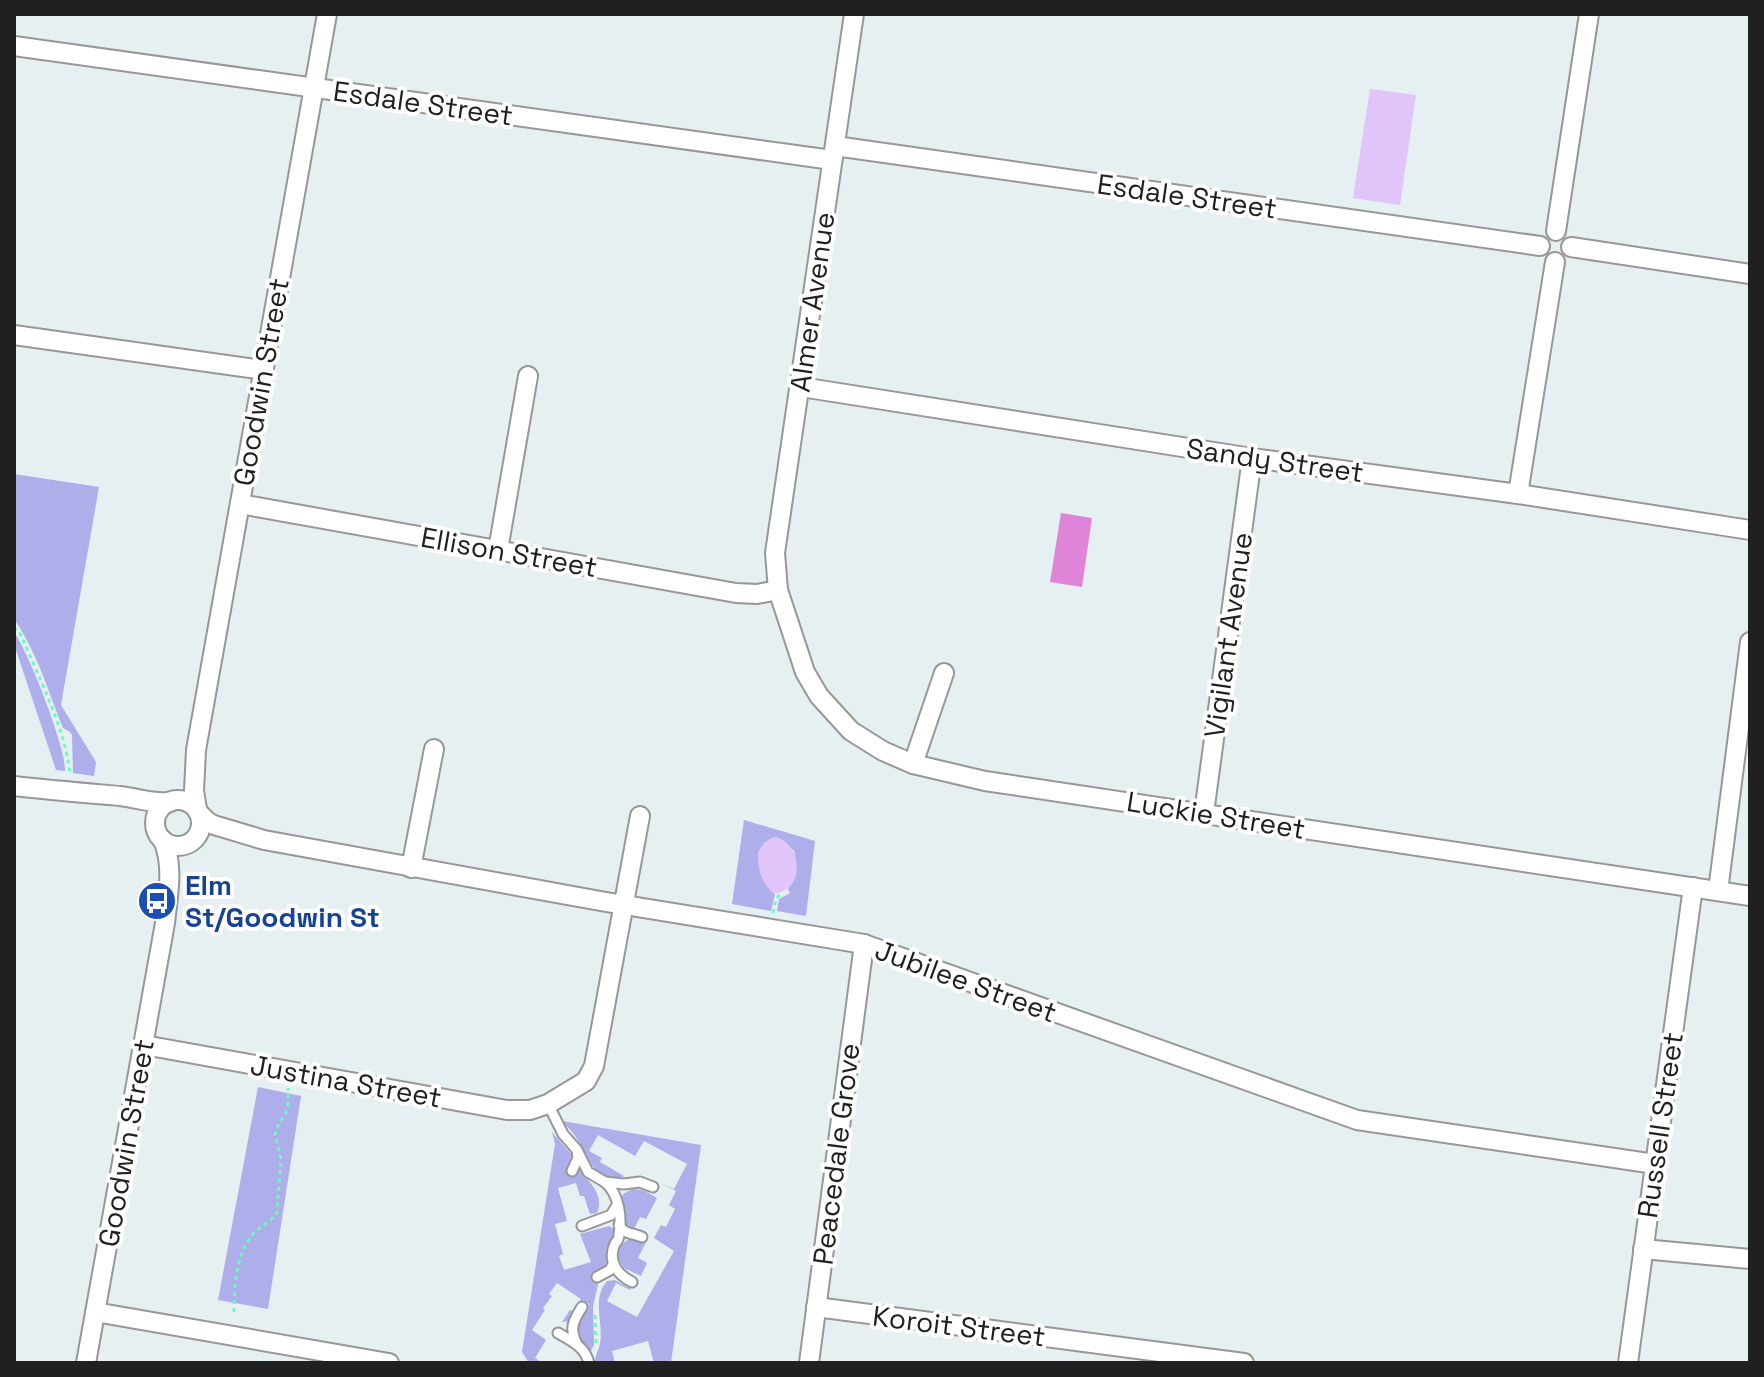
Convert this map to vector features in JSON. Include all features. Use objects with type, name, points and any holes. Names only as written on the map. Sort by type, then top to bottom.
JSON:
[{"type":"street","name":"Goodwin Street","points":[[198,811],[194,791],[196,750],[327,14]]},
{"type":"street","name":"Almer Avenue","points":[[778,590],[775,553],[854,14]]},
{"type":"street","points":[[1556,231],[1589,14]]},
{"type":"street","name":"Esdale Street","points":[[14,46],[314,88],[1540,246]]},
{"type":"street","points":[[1556,231],[1565,235],[1571,247],[1568,256],[1555,262],[1546,259],[1540,246],[1544,237],[1556,231]]},
{"type":"street","points":[[1571,247],[1750,274]]},
{"type":"street","points":[[1518,494],[1555,262]]},
{"type":"street","points":[[14,335],[263,370]]},
{"type":"street","points":[[498,550],[528,376]]},
{"type":"street","name":"Sandy Street","points":[[801,387],[1252,458],[1518,494],[1750,530]]},
{"type":"street","name":"Vigilant Avenue","points":[[1204,813],[1252,458]]},
{"type":"street","name":"Ellison Street","points":[[240,504],[736,593],[757,594],[778,590]]},
{"type":"street","name":"Luckie Street","points":[[778,590],[805,672],[819,696],[851,731],[883,751],[913,764],[985,781],[1750,896]]},
{"type":"street","points":[[1718,891],[1750,642]]},
{"type":"street","points":[[913,764],[944,673]]},
{"type":"street","points":[[411,868],[434,749]]},
{"type":"street","name":"Goodwin Street","points":[[171,801],[181,789],[196,750]]},
{"type":"street","points":[[14,786],[123,797],[151,803],[187,801],[198,811],[201,828],[190,842],[173,846],[159,835],[147,819],[129,807],[70,793]]},
{"type":"street","points":[[159,835],[155,818],[159,810],[171,801]]},
{"type":"street","name":"Jubilee Street","points":[[198,811],[214,825],[264,840],[624,906],[864,944],[1357,1120],[1655,1164]]},
{"type":"street","points":[[548,1104],[586,1081],[594,1066],[640,816]]},
{"type":"street","name":"Goodwin Street","points":[[86,1363],[165,923],[169,867],[168,854],[159,835]]},
{"type":"street","name":"Jubilee Street","points":[[190,842],[206,837],[264,840]]},
{"type":"street","name":"Goodwin Street","points":[[165,923],[181,852],[190,842]]},
{"type":"street","name":"Russell Street","points":[[1628,1363],[1693,887]]},
{"type":"street","name":"Peacedale Grove","points":[[809,1363],[864,944]]},
{"type":"street","name":"Justina Street","points":[[144,1045],[507,1110],[530,1110],[548,1104]]},
{"type":"street","points":[[1643,1249],[1750,1259]]},
{"type":"street","name":"Koroit Street","points":[[816,1307],[1244,1363]]},
{"type":"street","points":[[95,1312],[389,1363]]},
{"type":"lane","points":[[548,1104],[588,1172],[605,1182],[616,1195],[619,1225],[613,1264],[610,1270],[597,1277]]},
{"type":"lane","points":[[572,1171],[578,1158],[577,1150]]},
{"type":"lane","points":[[605,1182],[640,1182],[653,1187]]},
{"type":"lane","points":[[582,1226],[611,1215],[617,1205]]},
{"type":"lane","points":[[619,1225],[627,1233],[642,1237]]},
{"type":"lane","points":[[613,1264],[623,1277],[632,1282]]},
{"type":"lane","points":[[577,1344],[571,1331],[582,1307]]},
{"type":"lane","points":[[558,1333],[577,1344],[589,1362]]},
{"type":"path","points":[[14,627],[21,635],[68,755],[70,793]]},
{"type":"path","points":[[773,913],[776,898],[782,894]]},
{"type":"path","points":[[234,1312],[235,1283],[244,1251],[254,1233],[273,1219],[277,1212],[281,1159],[275,1135],[286,1113],[288,1088]]},
{"type":"path","points":[[589,1362],[596,1346],[595,1306]]},
{"type":"shaded area","points":[[1370,89],[1416,95],[1400,205],[1353,198]]},
{"type":"shaded area","points":[[14,474],[99,487],[61,705],[96,762],[94,776],[73,773],[72,735],[63,728],[36,658],[14,619]]},
{"type":"shaded area","points":[[1061,513],[1092,518],[1082,587],[1050,582]]},
{"type":"shaded area","points":[[14,632],[45,700],[65,771],[56,770],[14,644]]},
{"type":"shaded area","points":[[744,820],[815,841],[806,916],[777,911],[779,899],[790,893],[788,889],[795,870],[794,850],[759,850],[761,874],[775,894],[771,911],[732,904]]},
{"type":"shaded area","points":[[775,837],[789,845],[797,868],[793,883],[775,894],[760,872],[758,855],[761,847]]},
{"type":"shaded area","points":[[258,1087],[301,1096],[268,1309],[218,1300]]},
{"type":"shaded area","points":[[562,1121],[701,1145],[671,1363],[654,1363],[648,1341],[612,1351],[615,1363],[595,1363],[601,1336],[599,1303],[602,1288],[607,1281],[615,1280],[631,1289],[616,1283],[607,1301],[637,1317],[674,1251],[654,1238],[661,1225],[666,1227],[675,1209],[669,1205],[676,1191],[661,1183],[674,1189],[687,1164],[644,1141],[635,1156],[598,1135],[589,1151],[602,1158],[600,1162],[624,1176],[607,1179],[594,1168],[574,1134]]},
{"type":"shaded area","points":[[552,1132],[572,1155],[567,1171],[573,1175],[579,1169],[595,1189],[599,1200],[597,1213],[590,1214],[576,1183],[558,1188],[567,1221],[555,1224],[564,1270],[591,1262],[580,1234],[609,1226],[615,1232],[605,1267],[591,1275],[599,1280],[593,1307],[594,1345],[590,1353],[577,1335],[581,1318],[589,1304],[583,1300],[569,1321],[562,1322],[581,1299],[557,1283],[532,1330],[546,1340],[535,1358],[543,1363],[529,1363],[522,1352],[555,1144]]},
{"type":"shaded area","points":[[632,1189],[643,1190],[657,1198],[646,1219],[640,1217],[633,1231],[623,1219],[621,1209],[623,1194]]},
{"type":"shaded area","points":[[630,1238],[646,1242],[638,1258],[647,1263],[641,1276],[624,1268],[618,1258],[620,1246]]},
{"type":"place","name":"Elm St/Goodwin St","points":[[157,901]]}]
